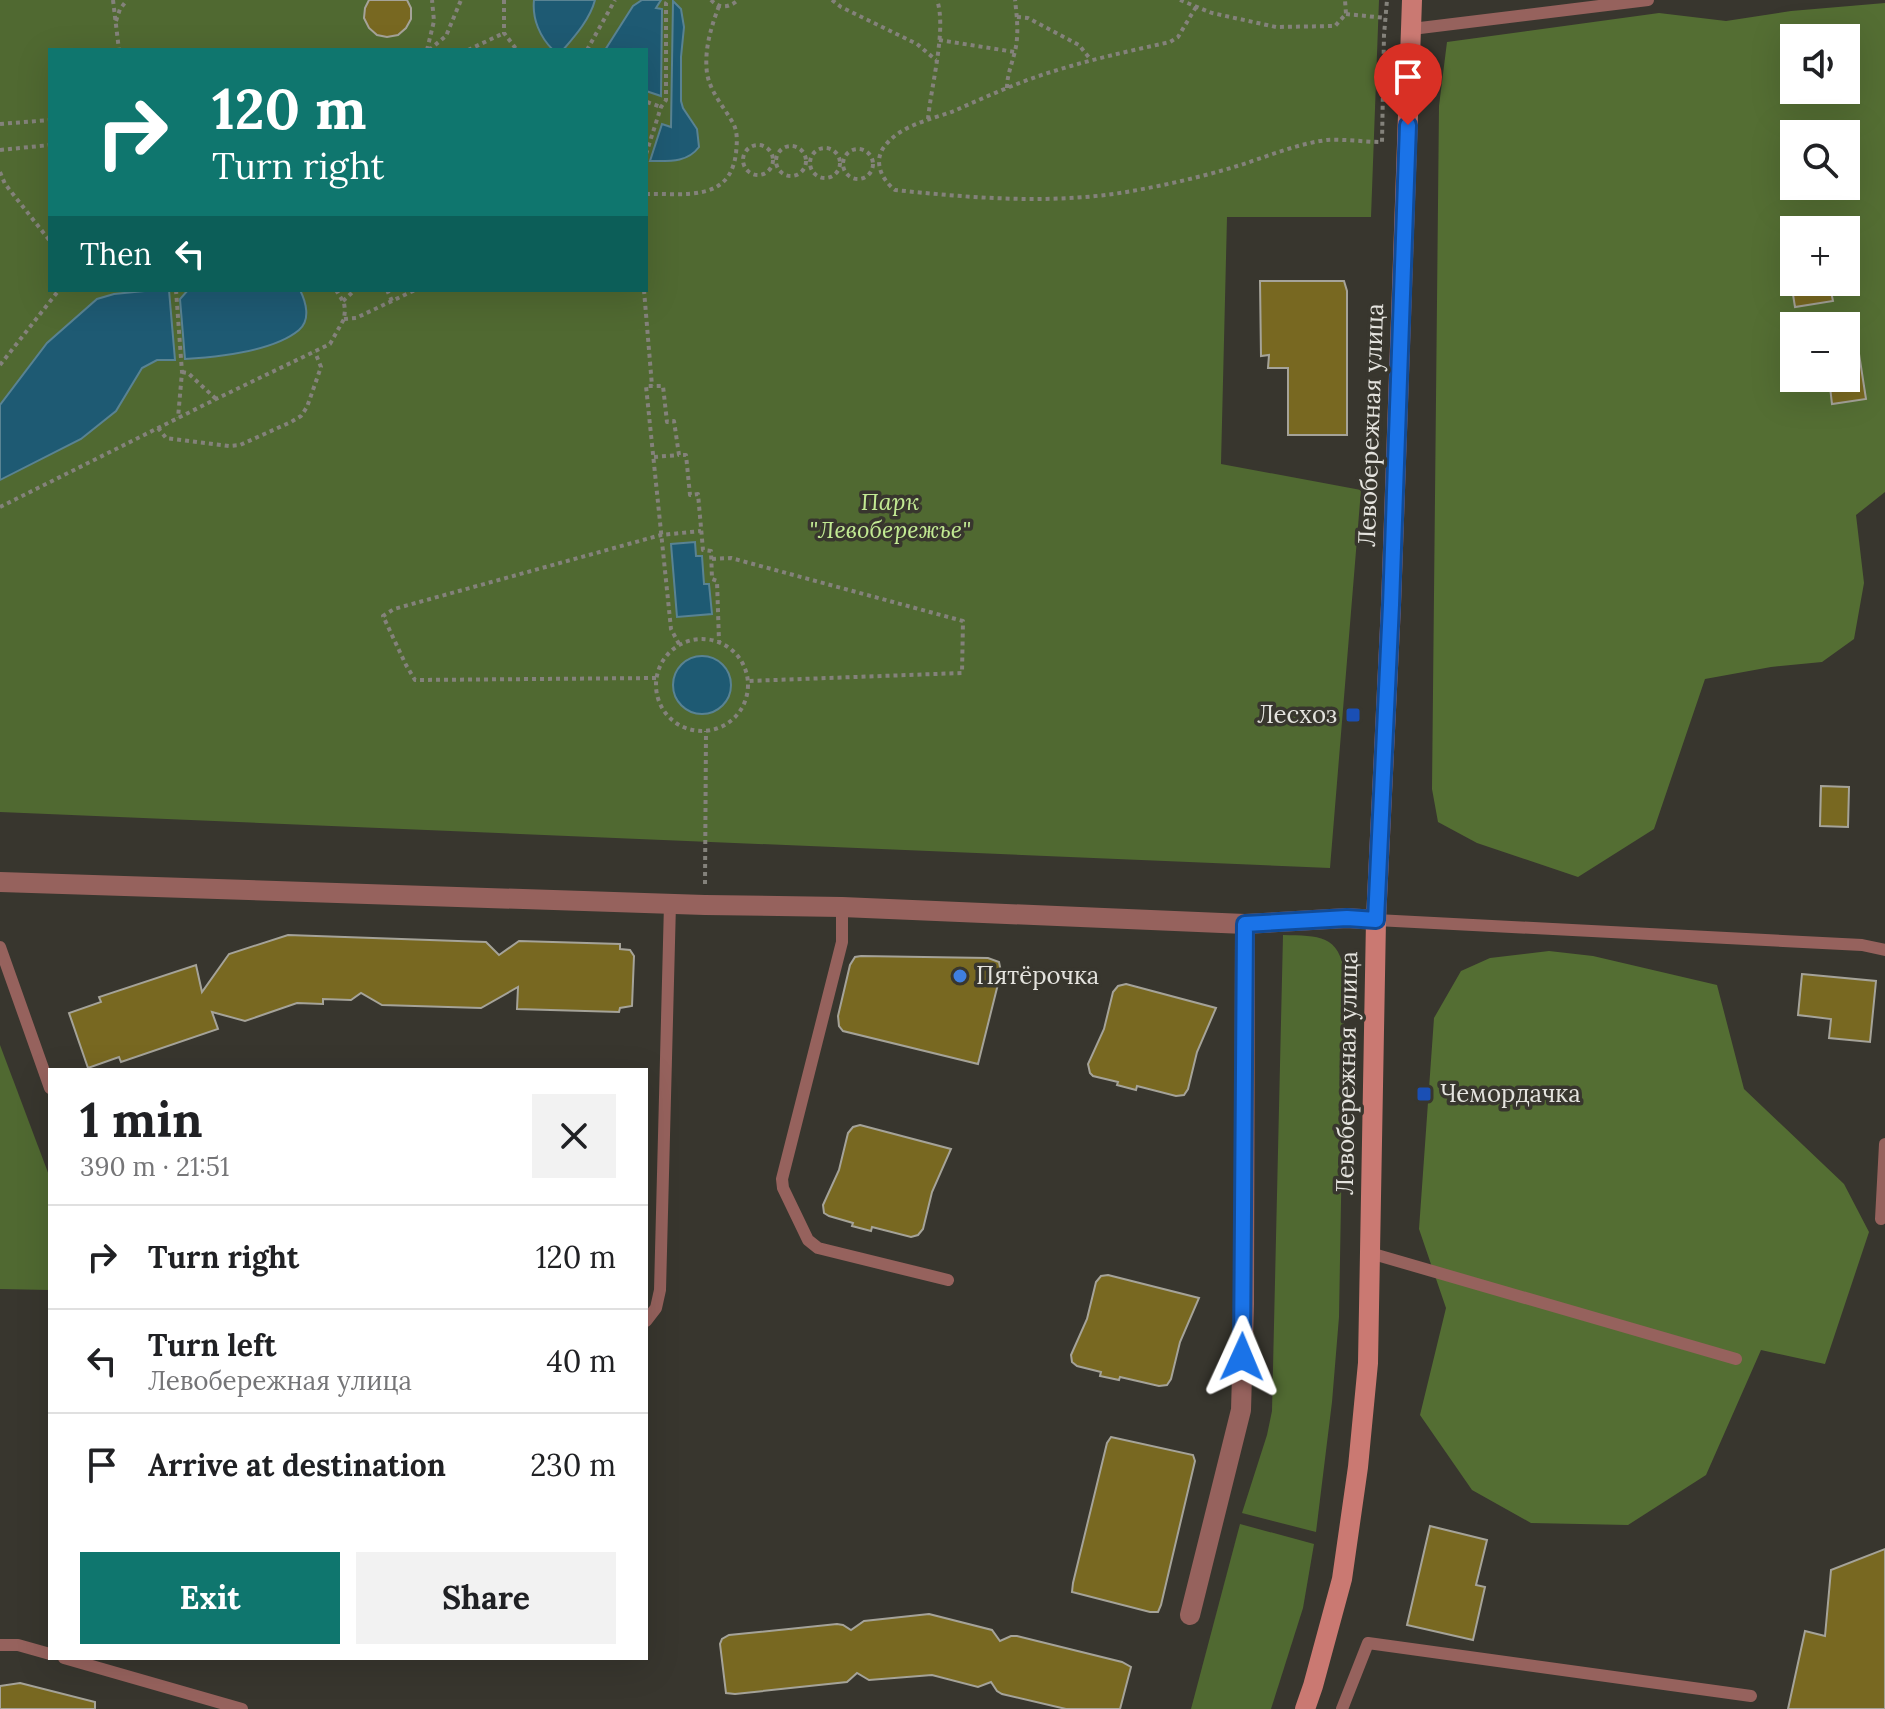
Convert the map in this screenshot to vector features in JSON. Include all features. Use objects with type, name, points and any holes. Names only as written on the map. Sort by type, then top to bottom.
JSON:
[{"type":"main road","name":"Левобережная улица","points":[[1305,1709],[1342,1579],[1358,1467],[1368,1363],[1376,920],[1391,605],[1412,0]]},
{"type":"street","points":[[0,882],[842,907],[1245,924],[1347,918],[1376,920]]},
{"type":"street","points":[[1190,1615],[1241,1410],[1245,924]]},
{"type":"lane","points":[[1412,29],[1648,0]]},
{"type":"lane","points":[[648,1318],[656,1308],[660,1290],[670,904]]},
{"type":"lane","points":[[842,907],[842,942],[782,1179],[783,1188],[808,1240],[818,1248],[948,1280]]},
{"type":"lane","points":[[1376,920],[1862,945],[1885,950]]},
{"type":"lane","points":[[0,947],[48,1082]]},
{"type":"lane","points":[[1881,1219],[1885,1144]]},
{"type":"lane","points":[[1370,1253],[1736,1359]]},
{"type":"lane","points":[[1342,1709],[1368,1643],[1751,1696]]},
{"type":"lane","points":[[0,1645],[18,1645],[48,1653]]},
{"type":"lane","points":[[71,1660],[242,1709]]},
{"type":"path","points":[[113,0],[119,48]]},
{"type":"path","points":[[116,24],[120,9],[127,0]]},
{"type":"path","points":[[428,48],[434,21],[432,0]]},
{"type":"path","points":[[431,48],[446,36],[461,0]]},
{"type":"path","points":[[504,0],[504,33],[515,48]]},
{"type":"path","points":[[588,48],[615,0]]},
{"type":"path","points":[[648,148],[666,100],[668,0]]},
{"type":"path","points":[[711,0],[719,6],[732,5],[738,0]]},
{"type":"path","points":[[832,0],[917,44],[936,60]]},
{"type":"path","points":[[928,119],[939,40],[941,10],[937,0]]},
{"type":"path","points":[[1007,88],[1015,52],[1015,0]]},
{"type":"path","points":[[1180,0],[1212,13],[1276,27],[1335,26],[1346,14],[1345,0]]},
{"type":"path","points":[[1196,7],[1178,37],[1170,42],[1091,60],[1007,88],[910,127],[882,150],[877,165],[868,177],[854,179],[844,170],[842,164],[835,151],[829,148],[816,150],[811,155],[808,162],[805,169],[794,176],[781,173],[774,160],[772,154],[768,148],[756,144],[749,147],[742,158],[743,165],[747,171],[760,175],[767,172],[771,167],[774,160],[782,148],[796,146],[806,155],[808,162],[811,169],[815,175],[828,178],[834,175],[842,164],[849,152],[863,149],[873,158],[877,165],[881,175],[895,190],[1033,199],[1132,191],[1229,169],[1301,145],[1329,140],[1382,142],[1387,0]]},
{"type":"path","points":[[648,194],[702,192],[717,188],[733,169],[737,140],[735,125],[714,93],[707,75],[709,38],[719,6]]},
{"type":"path","points":[[1346,14],[1386,18]]},
{"type":"path","points":[[1017,17],[1028,18],[1079,45],[1091,60]]},
{"type":"path","points":[[472,48],[504,33]]},
{"type":"path","points":[[939,40],[1015,52]]},
{"type":"path","points":[[648,102],[661,107]]},
{"type":"path","points":[[0,124],[48,120]]},
{"type":"path","points":[[0,150],[48,145]]},
{"type":"path","points":[[736,157],[742,158]]},
{"type":"path","points":[[0,172],[5,184],[48,238]]},
{"type":"path","points":[[0,365],[57,292]]},
{"type":"path","points":[[176,292],[182,372],[178,418]]},
{"type":"path","points":[[0,507],[330,344],[344,319],[343,301],[337,292]]},
{"type":"path","points":[[343,301],[353,292]]},
{"type":"path","points":[[388,292],[392,301]]},
{"type":"path","points":[[344,319],[356,318],[411,292]]},
{"type":"path","points":[[644,292],[652,386]]},
{"type":"path","points":[[158,428],[166,438],[229,446],[240,445],[291,422],[301,416],[307,407],[321,367],[315,352]]},
{"type":"path","points":[[182,372],[188,373],[216,399]]},
{"type":"path","points":[[679,455],[674,421],[667,422],[663,386],[646,386],[671,629],[679,644]]},
{"type":"path","points":[[654,457],[686,455],[690,495],[698,494],[703,550],[711,551],[712,579],[717,581],[719,641]]},
{"type":"path","points":[[656,678],[415,680],[383,616],[394,609],[661,535],[701,531]]},
{"type":"path","points":[[711,559],[731,558],[963,621],[962,673],[748,681]]},
{"type":"path","points":[[699,638],[719,641],[736,653],[746,670],[746,701],[726,725],[706,731],[686,728],[669,716],[658,699],[656,678],[664,659],[679,644],[699,638]]},
{"type":"path","points":[[705,905],[706,731]]},
{"type":"green space","name":"Парк \"Левобережье\"","points":[[0,0],[1379,0],[1371,217],[1227,217],[1221,464],[1361,490],[1330,868],[0,812]]},
{"type":"green space","points":[[1885,3],[1885,492],[1856,515],[1864,583],[1854,639],[1822,662],[1705,679],[1654,829],[1578,877],[1477,843],[1438,822],[1432,789],[1439,106],[1447,42],[1659,13],[1726,21],[1791,11]]},
{"type":"green space","points":[[1283,935],[1325,940],[1338,952],[1345,975],[1339,1317],[1316,1532],[1242,1513],[1272,1411]]},
{"type":"green space","points":[[1549,951],[1593,956],[1717,985],[1744,1089],[1844,1184],[1869,1232],[1825,1364],[1761,1350],[1706,1475],[1628,1525],[1531,1523],[1472,1490],[1420,1415],[1446,1308],[1419,1229],[1434,1018],[1461,971],[1490,958]]},
{"type":"green space","points":[[0,1045],[48,1173],[48,1290],[0,1289]]},
{"type":"green space","points":[[1240,1524],[1314,1544],[1303,1608],[1271,1709],[1191,1709]]},
{"type":"water","points":[[534,0],[595,0],[586,20],[565,48],[551,48],[544,39],[534,14]]},
{"type":"water","points":[[642,0],[661,0],[656,8],[662,9],[661,96],[648,92],[648,48],[606,48],[633,6]]},
{"type":"water","points":[[673,1],[681,9],[684,27],[681,101],[697,129],[699,147],[683,158],[650,161],[662,124],[671,127]]},
{"type":"water","points":[[169,292],[175,360],[157,360],[142,368],[116,411],[81,439],[0,480],[0,405],[47,343],[97,299],[114,294]]},
{"type":"water","points":[[186,292],[301,292],[306,316],[299,330],[275,343],[229,354],[185,359],[180,299]]},
{"type":"water","points":[[695,542],[696,556],[702,556],[704,584],[709,584],[712,614],[677,617],[671,544]]},
{"type":"water","points":[[702,656],[713,658],[722,665],[729,674],[729,696],[722,705],[713,712],[702,714],[691,712],[682,705],[675,696],[673,685],[675,674],[682,665],[691,658]]},
{"type":"building","points":[[369,0],[407,0],[411,19],[406,28],[398,35],[377,35],[364,18]]},
{"type":"building","points":[[1260,281],[1344,281],[1347,291],[1347,435],[1288,435],[1288,368],[1268,368],[1269,355],[1261,356]]},
{"type":"building","points":[[1793,296],[1832,296],[1833,301],[1795,307]]},
{"type":"building","points":[[1860,360],[1866,399],[1832,404],[1831,392],[1860,392]]},
{"type":"building","points":[[1821,786],[1849,787],[1848,827],[1820,826]]},
{"type":"building","points":[[288,935],[486,942],[499,955],[519,941],[620,944],[620,949],[630,950],[634,956],[632,1006],[620,1008],[619,1012],[517,1009],[518,987],[481,1008],[382,1005],[361,993],[351,1000],[323,999],[323,1004],[297,1003],[245,1021],[212,1012],[218,1029],[121,1062],[119,1057],[88,1068],[69,1013],[101,1002],[99,997],[196,965],[202,992],[229,954]]},
{"type":"building","points":[[855,957],[988,958],[999,962],[1001,972],[978,1064],[843,1031],[838,1016],[850,965]]},
{"type":"building","points":[[1802,974],[1876,981],[1870,1042],[1829,1038],[1831,1019],[1798,1015]]},
{"type":"building","points":[[1126,984],[1216,1008],[1197,1052],[1184,1095],[1176,1096],[1137,1086],[1136,1090],[1090,1073],[1088,1064],[1104,1029],[1113,992],[1118,986]]},
{"type":"building","points":[[860,1125],[951,1149],[932,1192],[923,1229],[918,1235],[911,1237],[872,1227],[871,1231],[824,1213],[823,1205],[839,1170],[848,1133]]},
{"type":"building","points":[[1108,1275],[1199,1298],[1180,1342],[1167,1385],[1100,1376],[1101,1372],[1072,1362],[1071,1355],[1087,1319],[1096,1282],[1101,1276]]},
{"type":"building","points":[[1111,1437],[1193,1455],[1195,1461],[1158,1612],[1072,1592],[1107,1443]]},
{"type":"building","points":[[1430,1526],[1487,1540],[1476,1585],[1485,1587],[1473,1640],[1407,1625]]},
{"type":"building","points":[[1885,1549],[1885,1709],[1788,1709],[1805,1631],[1825,1636],[1831,1570]]},
{"type":"building","points":[[929,1614],[992,1630],[1000,1641],[1017,1636],[1122,1662],[1131,1667],[1120,1709],[1066,1709],[1002,1694],[991,1682],[978,1687],[932,1675],[869,1680],[857,1673],[847,1682],[726,1693],[720,1644],[729,1635],[837,1624],[851,1630],[864,1621]]},
{"type":"building","points":[[20,1683],[95,1702],[95,1709],[0,1709],[0,1686]]},
{"type":"place","name":"Лесхоз","points":[[1353,715]]},
{"type":"place","name":"Пятёрочка","points":[[960,976]]},
{"type":"place","name":"Чемордачка","points":[[1424,1094]]},
{"type":"route","points":[[1242,1357],[1245,924],[1347,918],[1376,920],[1408,125]]}]
